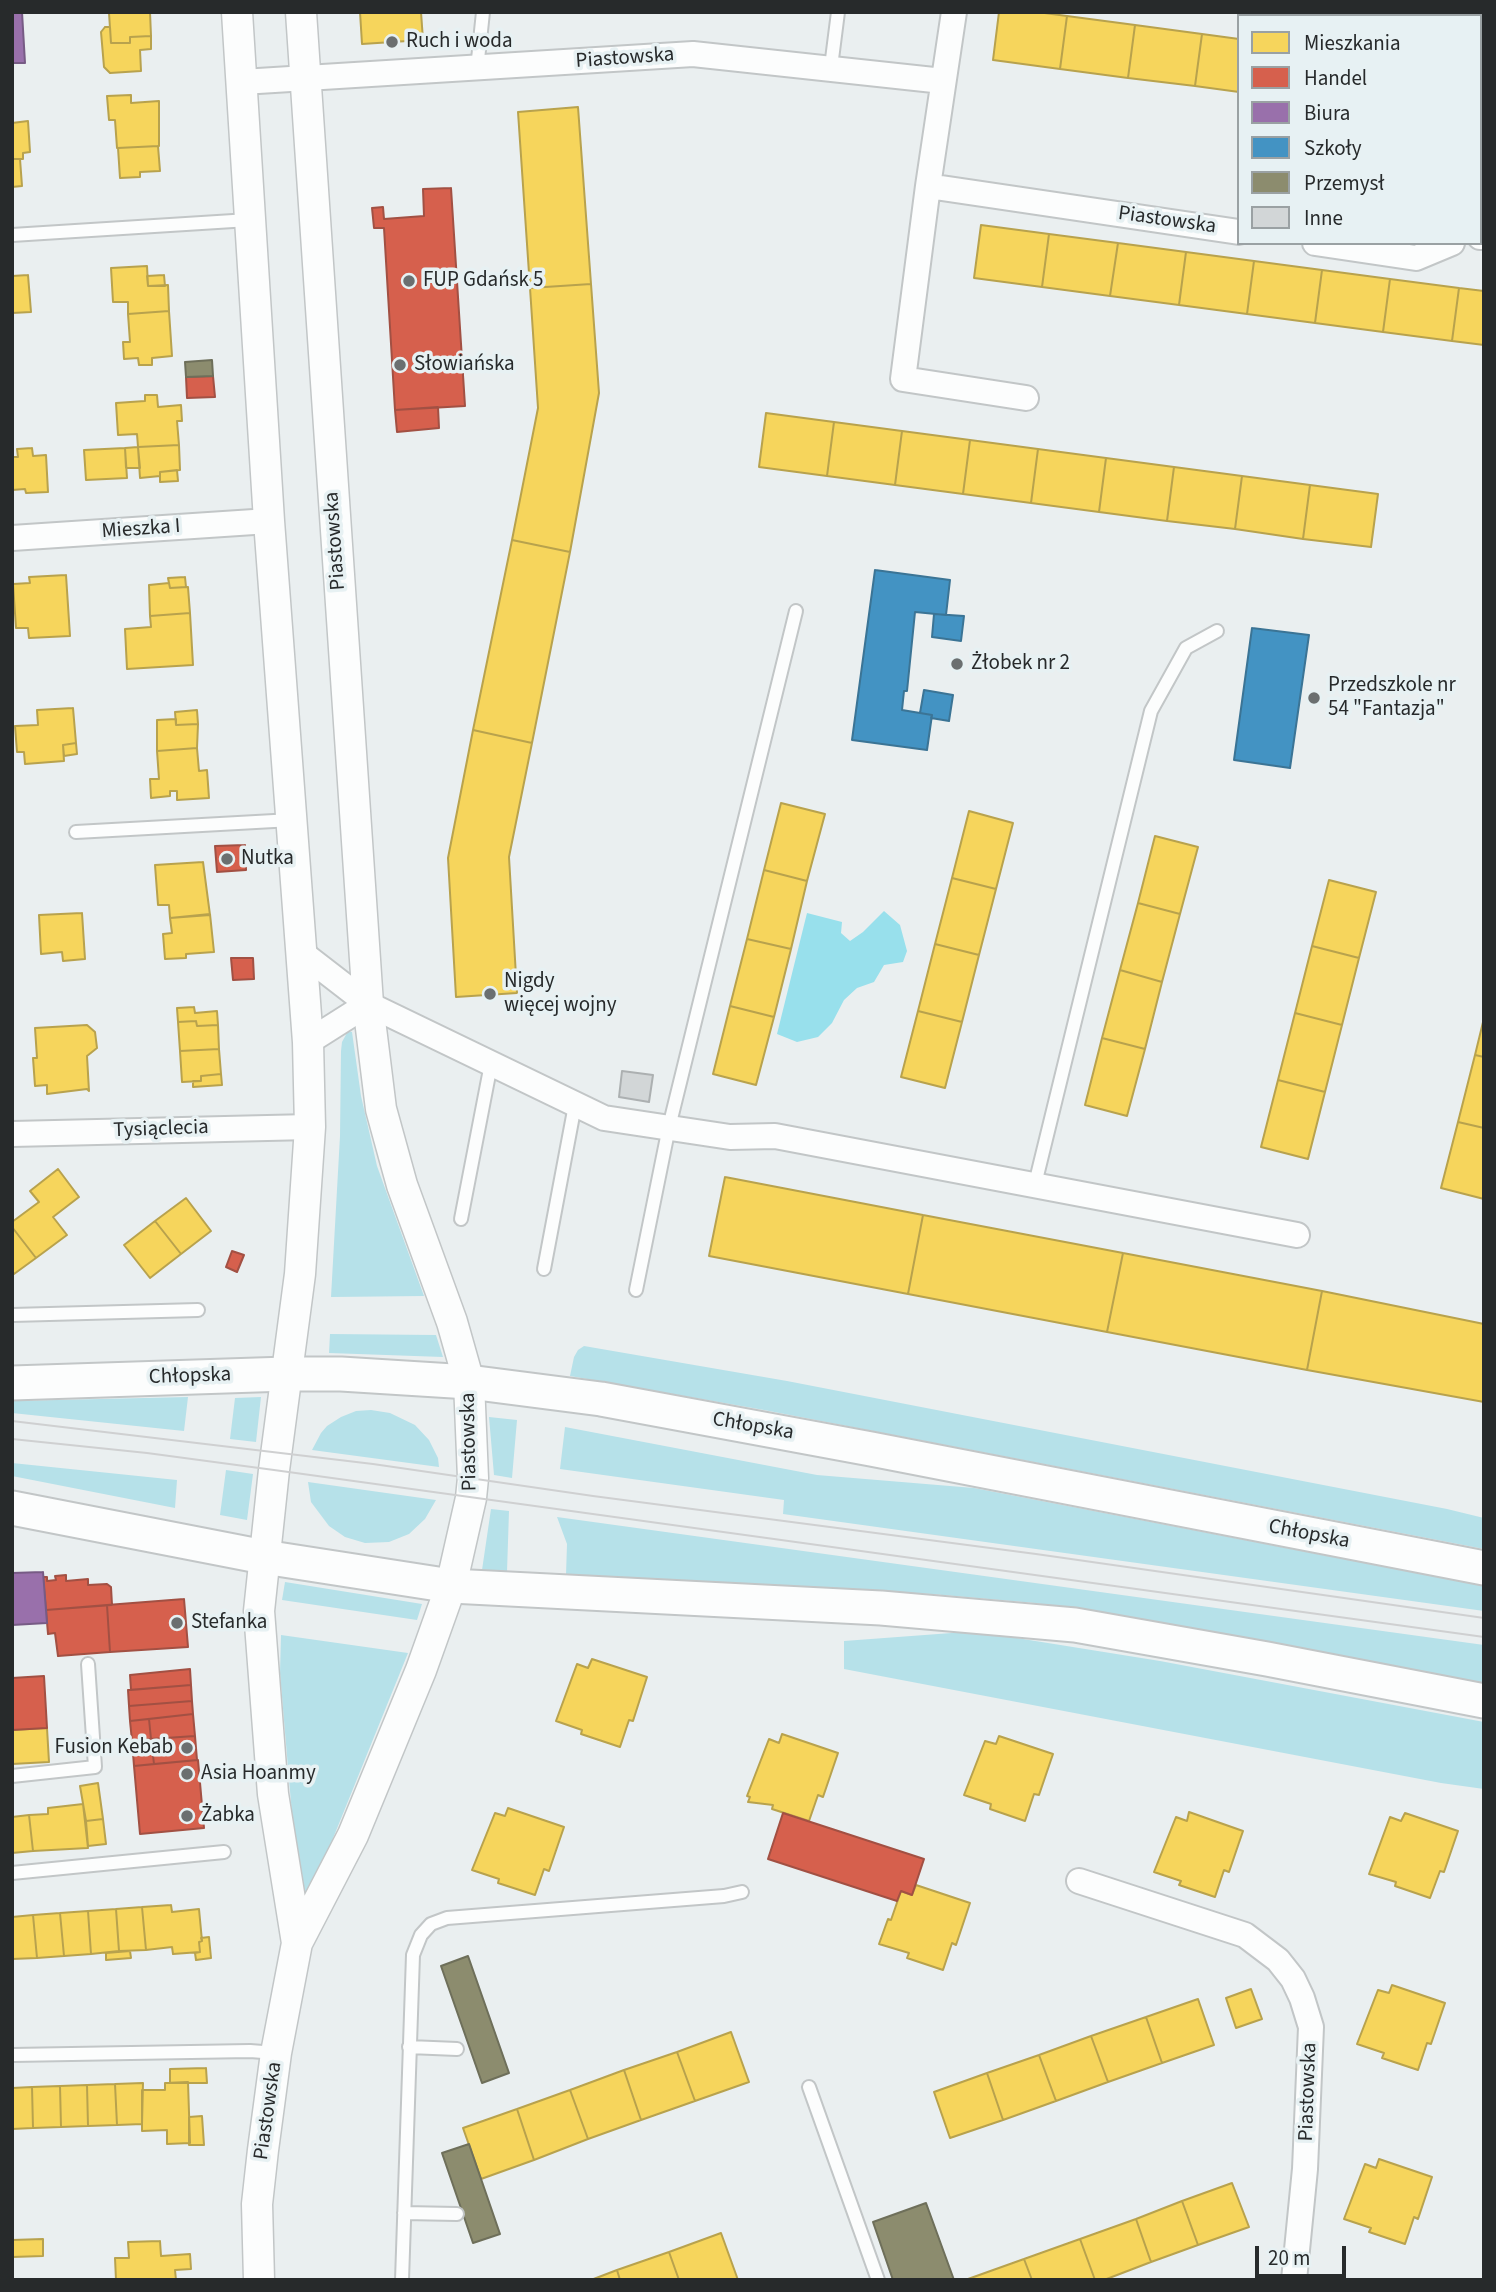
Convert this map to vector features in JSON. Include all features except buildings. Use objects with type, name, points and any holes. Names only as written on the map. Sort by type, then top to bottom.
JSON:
[{"type":"main road","name":"Chłopska","points":[[12,1383],[287,1374],[341,1374],[469,1382],[601,1399],[1484,1569]]},
{"type":"main road","points":[[12,1508],[264,1557],[451,1586],[881,1608],[1075,1625],[1484,1701]]},
{"type":"street","name":"Piastowska","points":[[237,12],[269,521],[308,1042],[310,1127],[300,1274],[259,1611],[273,1794],[297,1943]]},
{"type":"street","name":"Piastowska","points":[[259,2280],[257,2204],[276,2053],[297,1943],[353,1835],[421,1670],[451,1586],[471,1498],[472,1417],[469,1382],[452,1322],[402,1185],[381,1109],[368,1004],[300,12]]},
{"type":"street","points":[[954,12],[903,379],[1026,398]]},
{"type":"street","name":"Piastowska","points":[[242,82],[693,54],[943,81]]},
{"type":"street","name":"Piastowska","points":[[928,186],[1237,232]]},
{"type":"street","points":[[1328,245],[1416,258],[1447,245]]},
{"type":"street","name":"Mieszka I","points":[[12,538],[269,521]]},
{"type":"street","points":[[302,953],[368,1004],[604,1118],[730,1138],[775,1136],[1297,1235]]},
{"type":"street","points":[[308,1042],[368,1004]]},
{"type":"street","name":"Tysiąclecia","points":[[12,1134],[310,1127]]},
{"type":"street","name":"Piastowska","points":[[1079,1881],[1245,1935],[1278,1960],[1293,1979],[1311,2027],[1305,2169],[1294,2280]]},
{"type":"lane","points":[[477,69],[482,12]]},
{"type":"lane","points":[[831,68],[838,12]]},
{"type":"lane","points":[[12,235],[251,219]]},
{"type":"lane","points":[[636,1290],[669,1127],[796,611]]},
{"type":"lane","points":[[1035,1184],[1152,711],[1186,648],[1217,631]]},
{"type":"lane","points":[[76,832],[292,820]]},
{"type":"lane","points":[[461,1219],[491,1064]]},
{"type":"lane","points":[[544,1269],[575,1105]]},
{"type":"lane","points":[[12,1315],[198,1310]]},
{"type":"lane","points":[[12,1776],[95,1767],[88,1664]]},
{"type":"lane","points":[[12,1873],[224,1852]]},
{"type":"lane","points":[[402,2280],[413,1955],[421,1935],[431,1924],[447,1918],[724,1896],[742,1892]]},
{"type":"lane","points":[[409,2048],[457,2049]]},
{"type":"lane","points":[[12,2056],[250,2051],[276,2053]]},
{"type":"lane","points":[[809,2087],[878,2280]]},
{"type":"lane","points":[[404,2213],[457,2214]]},
{"type":"shaded area","points":[[884,911],[900,925],[907,951],[903,962],[884,965],[874,982],[857,988],[844,1000],[832,1023],[818,1037],[797,1042],[777,1034],[807,913],[842,922],[841,933],[850,941]]},
{"type":"shaded area","points":[[348,1031],[352,1032],[361,1096],[377,1166],[424,1296],[331,1297],[340,1136],[341,1051]]},
{"type":"shaded area","points":[[330,1334],[436,1335],[443,1357],[329,1353]]},
{"type":"shaded area","points":[[584,1346],[787,1381],[1447,1509],[1484,1518],[1484,1549],[764,1410],[570,1376],[574,1357]]},
{"type":"shaded area","points":[[188,1397],[184,1431],[12,1413],[12,1401]]},
{"type":"shaded area","points":[[261,1397],[256,1442],[230,1439],[235,1398]]},
{"type":"shaded area","points":[[356,1411],[390,1413],[415,1425],[429,1440],[438,1458],[439,1467],[312,1450],[327,1426]]},
{"type":"shaded area","points":[[489,1417],[517,1420],[512,1478],[494,1475]]},
{"type":"shaded area","points":[[565,1427],[817,1475],[974,1488],[1484,1586],[1484,1611],[783,1514],[784,1500],[560,1469]]},
{"type":"shaded area","points":[[12,1463],[177,1480],[175,1508],[12,1476]]},
{"type":"shaded area","points":[[226,1470],[253,1474],[247,1520],[220,1515]]},
{"type":"shaded area","points":[[308,1482],[436,1500],[425,1519],[409,1534],[389,1542],[365,1543],[345,1537],[329,1526],[311,1502]]},
{"type":"shaded area","points":[[491,1509],[509,1511],[507,1572],[482,1570]]},
{"type":"shaded area","points":[[557,1517],[1484,1645],[1484,1683],[1221,1633],[1035,1603],[931,1594],[566,1575],[567,1544]]},
{"type":"shaded area","points":[[285,1582],[422,1604],[417,1620],[282,1600]]},
{"type":"shaded area","points":[[965,1632],[1160,1661],[1484,1722],[1484,1789],[844,1669],[844,1641]]},
{"type":"shaded area","points":[[281,1635],[408,1653],[308,1900],[299,1897],[280,1673]]},
{"type":"tram line","points":[[12,1421],[373,1464],[1484,1618]]},
{"type":"tram line","points":[[12,1439],[274,1470],[1484,1637]]},
{"type":"place","name":"Ruch i woda","points":[[392,42]]},
{"type":"place","name":"FUP Gdańsk 5","points":[[409,281]]},
{"type":"place","name":"Słowiańska","points":[[400,365]]},
{"type":"place","name":"Żłobek nr 2","points":[[957,664]]},
{"type":"place","name":"Przedszkole nr 54 \"Fantazja\"","points":[[1314,698]]},
{"type":"place","name":"Nutka","points":[[227,859]]},
{"type":"place","name":"Nigdy więcej wojny","points":[[490,994]]},
{"type":"place","name":"Stefanka","points":[[177,1623]]},
{"type":"place","name":"Fusion Kebab","points":[[187,1748]]},
{"type":"place","name":"Asia Hoanmy","points":[[187,1774]]},
{"type":"place","name":"Żabka","points":[[187,1816]]}]
